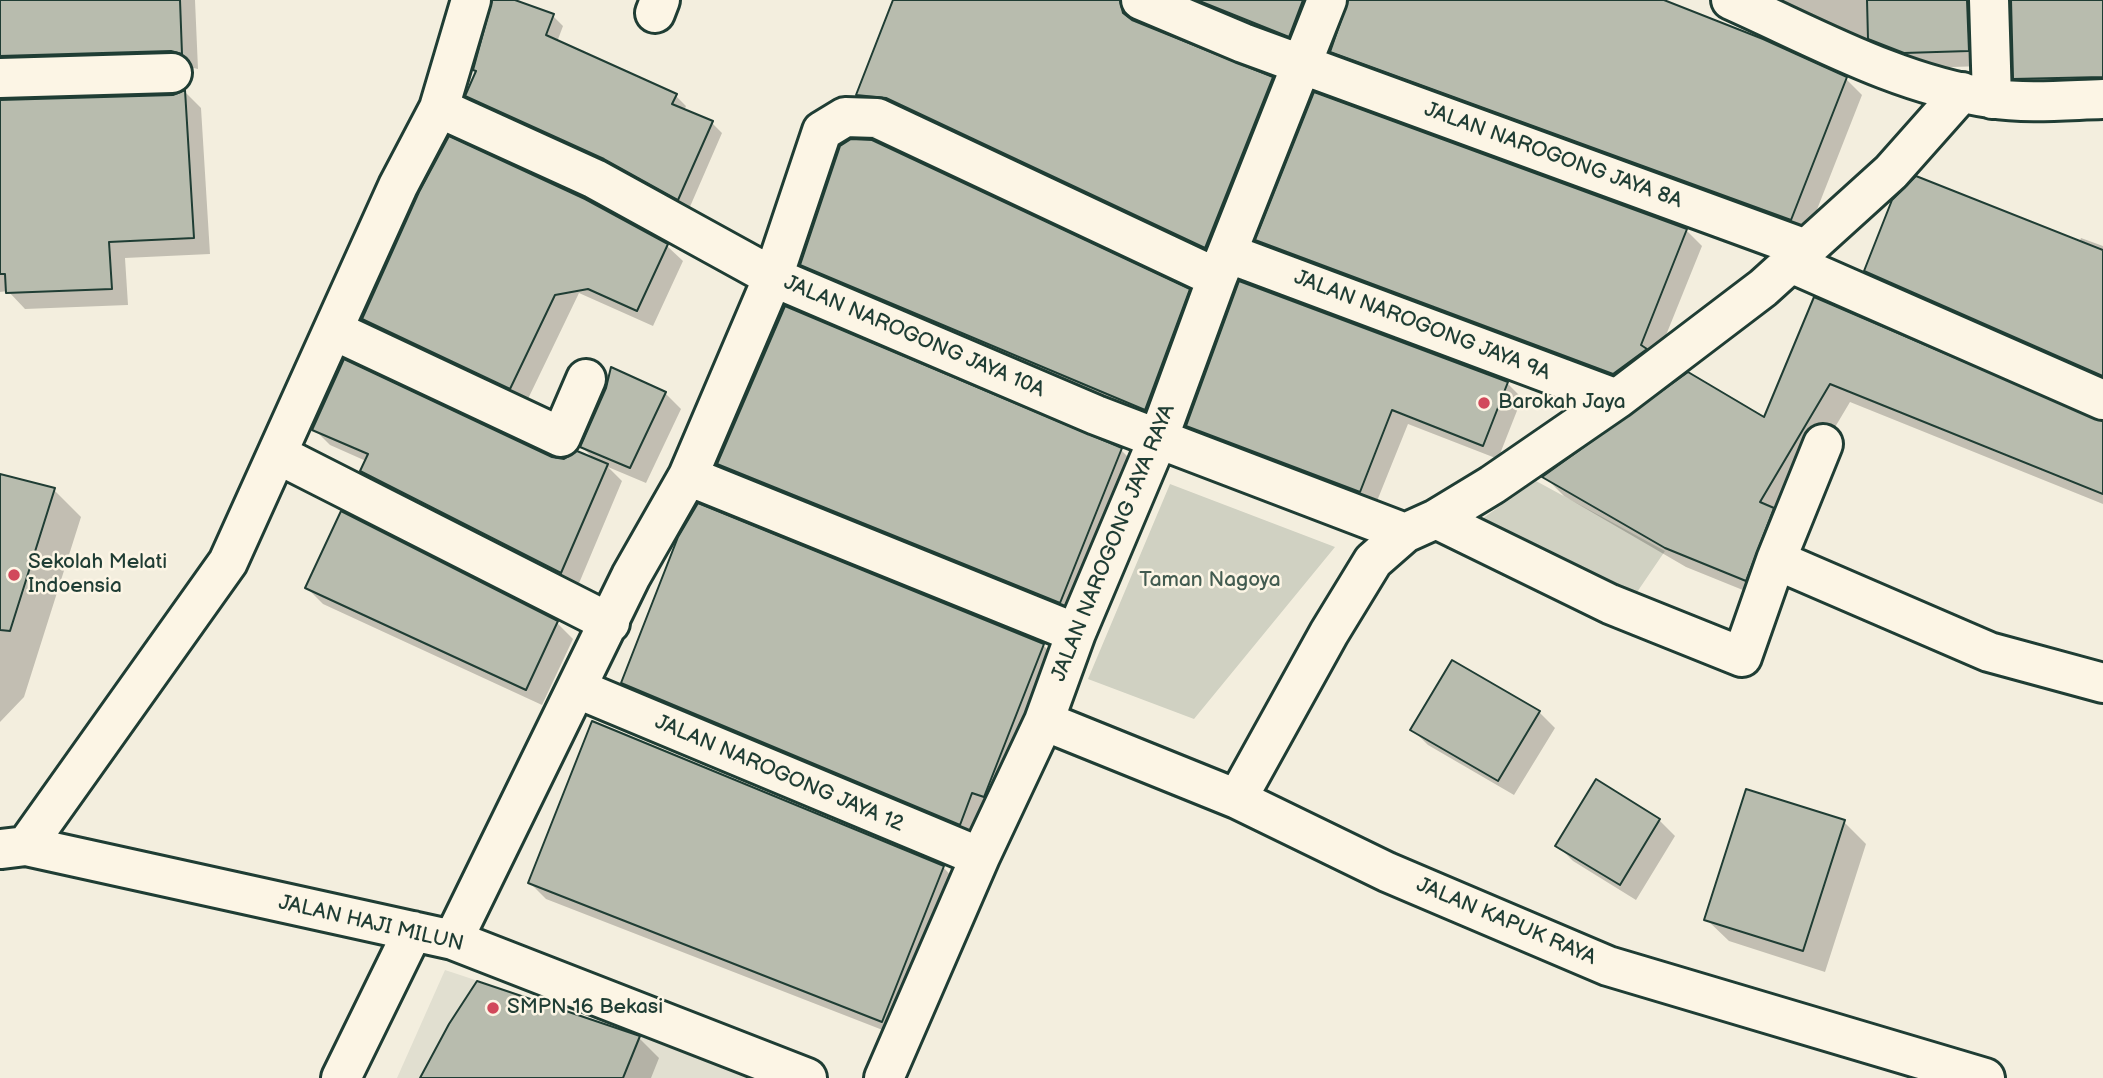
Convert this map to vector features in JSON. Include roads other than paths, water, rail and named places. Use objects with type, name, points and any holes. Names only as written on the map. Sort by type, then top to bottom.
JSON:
[{"type":"street","points":[[13,848],[228,562],[398,186],[439,108],[471,0]]},
{"type":"street","name":"JALAN NAROGONG JAYA 8A","points":[[1141,0],[1243,43],[1799,256],[2103,400]]},
{"type":"street","name":"JALAN NAROGONG JAYA RAYA","points":[[884,1078],[980,857],[1044,721],[1076,634],[1158,439],[1222,265],[1327,0]]},
{"type":"street","points":[[1237,799],[1329,633],[1373,561],[1420,526],[1617,399],[1799,256],[1977,95],[1989,0]]},
{"type":"street","points":[[1739,2],[1865,64],[1977,95],[2103,99]]},
{"type":"street","points":[[0,78],[172,73]]},
{"type":"street","name":"JALAN NAROGONG JAYA 10A","points":[[439,108],[595,179],[774,277],[1158,439],[1420,526],[1742,657],[1776,560]]},
{"type":"street","name":"JALAN NAROGONG JAYA 9A","points":[[453,940],[631,576],[688,476],[774,277],[822,131],[845,117],[877,118],[1222,265],[1617,399]]},
{"type":"street","points":[[333,330],[561,437],[586,379]]},
{"type":"street","points":[[1823,444],[1776,560],[1989,652],[2103,683]]},
{"type":"street","points":[[277,454],[610,623]]},
{"type":"street","points":[[688,476],[1076,634]]},
{"type":"street","name":"JALAN NAROGONG JAYA 12","points":[[578,689],[980,857]]},
{"type":"street","name":"JALAN KAPUK RAYA","points":[[1044,721],[1237,799],[1387,872],[1608,966],[1985,1078]]},
{"type":"street","name":"JALAN HAJI MILUN","points":[[13,848],[453,940],[807,1078]]},
{"type":"street","points":[[341,1078],[413,932]]},
{"type":"place","name":"Barokah Jaya","points":[[1484,403]]},
{"type":"place","name":"Sekolah Melati Indoensia","points":[[14,575]]},
{"type":"place","name":"SMPN 16 Bekasi","points":[[493,1008]]},
{"type":"park label","name":"Taman Nagoya","points":[[1210,581]]}]
